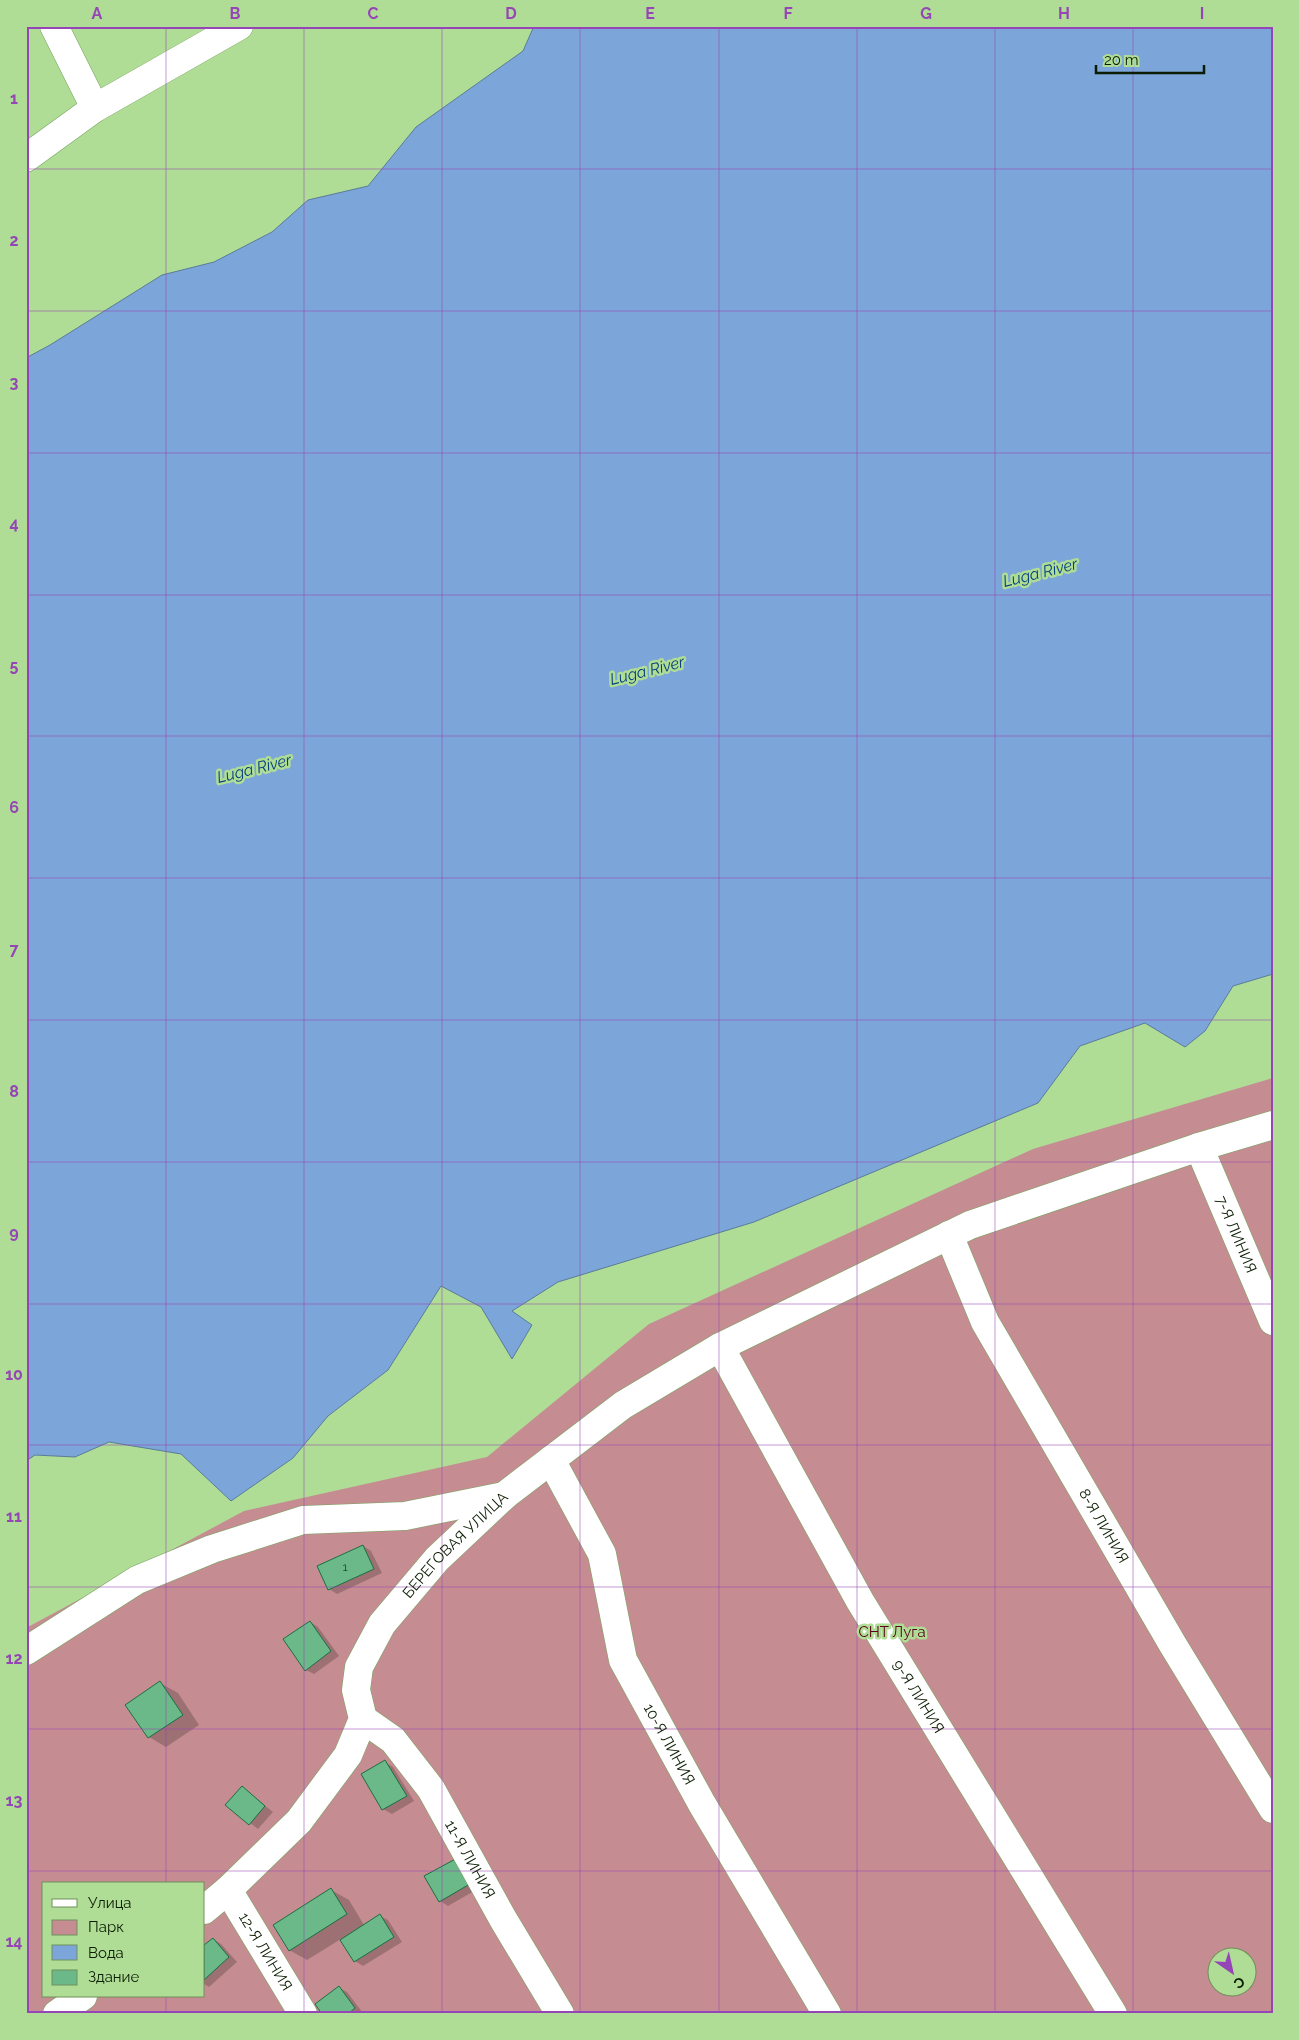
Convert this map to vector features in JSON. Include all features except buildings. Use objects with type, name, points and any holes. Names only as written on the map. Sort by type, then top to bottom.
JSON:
[{"type":"street","points":[[54,26],[95,108]]},
{"type":"street","points":[[26,158],[95,108],[239,26]]},
{"type":"street","points":[[504,1496],[623,1405],[720,1347],[970,1225],[1199,1147],[1273,1125]]},
{"type":"street","name":"7-Я ЛИНИЯ","points":[[1199,1147],[1273,1321]]},
{"type":"street","name":"8-Я ЛИНИЯ","points":[[949,1236],[985,1322],[1168,1636],[1273,1809]]},
{"type":"street","name":"9-Я ЛИНИЯ","points":[[720,1347],[860,1601],[1113,2014]]},
{"type":"street","name":"10-Я ЛИНИЯ","points":[[551,1460],[602,1554],[623,1660],[702,1804],[827,2014]]},
{"type":"street","name":"БЕРЕГОВАЯ УЛИЦА","points":[[26,1651],[137,1580],[212,1549],[303,1520],[406,1516],[504,1496]]},
{"type":"street","name":"БЕРЕГОВАЯ УЛИЦА","points":[[363,1719],[356,1690],[359,1667],[382,1624],[437,1559],[504,1496]]},
{"type":"street","points":[[205,1909],[228,1890],[299,1821],[348,1755],[363,1719]]},
{"type":"street","name":"11-Я ЛИНИЯ","points":[[363,1719],[393,1740],[430,1788],[503,1919],[560,2014]]},
{"type":"street","name":"12-Я ЛИНИЯ","points":[[228,1890],[303,2014]]},
{"type":"street","points":[[57,2014],[80,1998]]},
{"type":"green space","name":"СНТ Луга","points":[[1273,1078],[1273,2014],[26,2014],[26,1628],[244,1511],[487,1457],[649,1324],[1033,1149]]},
{"type":"water","name":"Luga River","points":[[534,26],[1273,26],[1273,974],[1233,986],[1205,1031],[1185,1047],[1145,1023],[1080,1046],[1038,1103],[754,1222],[558,1282],[512,1311],[532,1325],[512,1359],[481,1307],[441,1286],[388,1370],[328,1416],[293,1458],[231,1501],[181,1454],[109,1442],[75,1457],[35,1455],[26,1461],[26,358],[162,275],[214,262],[272,232],[308,200],[368,186],[416,127],[523,51]]}]
